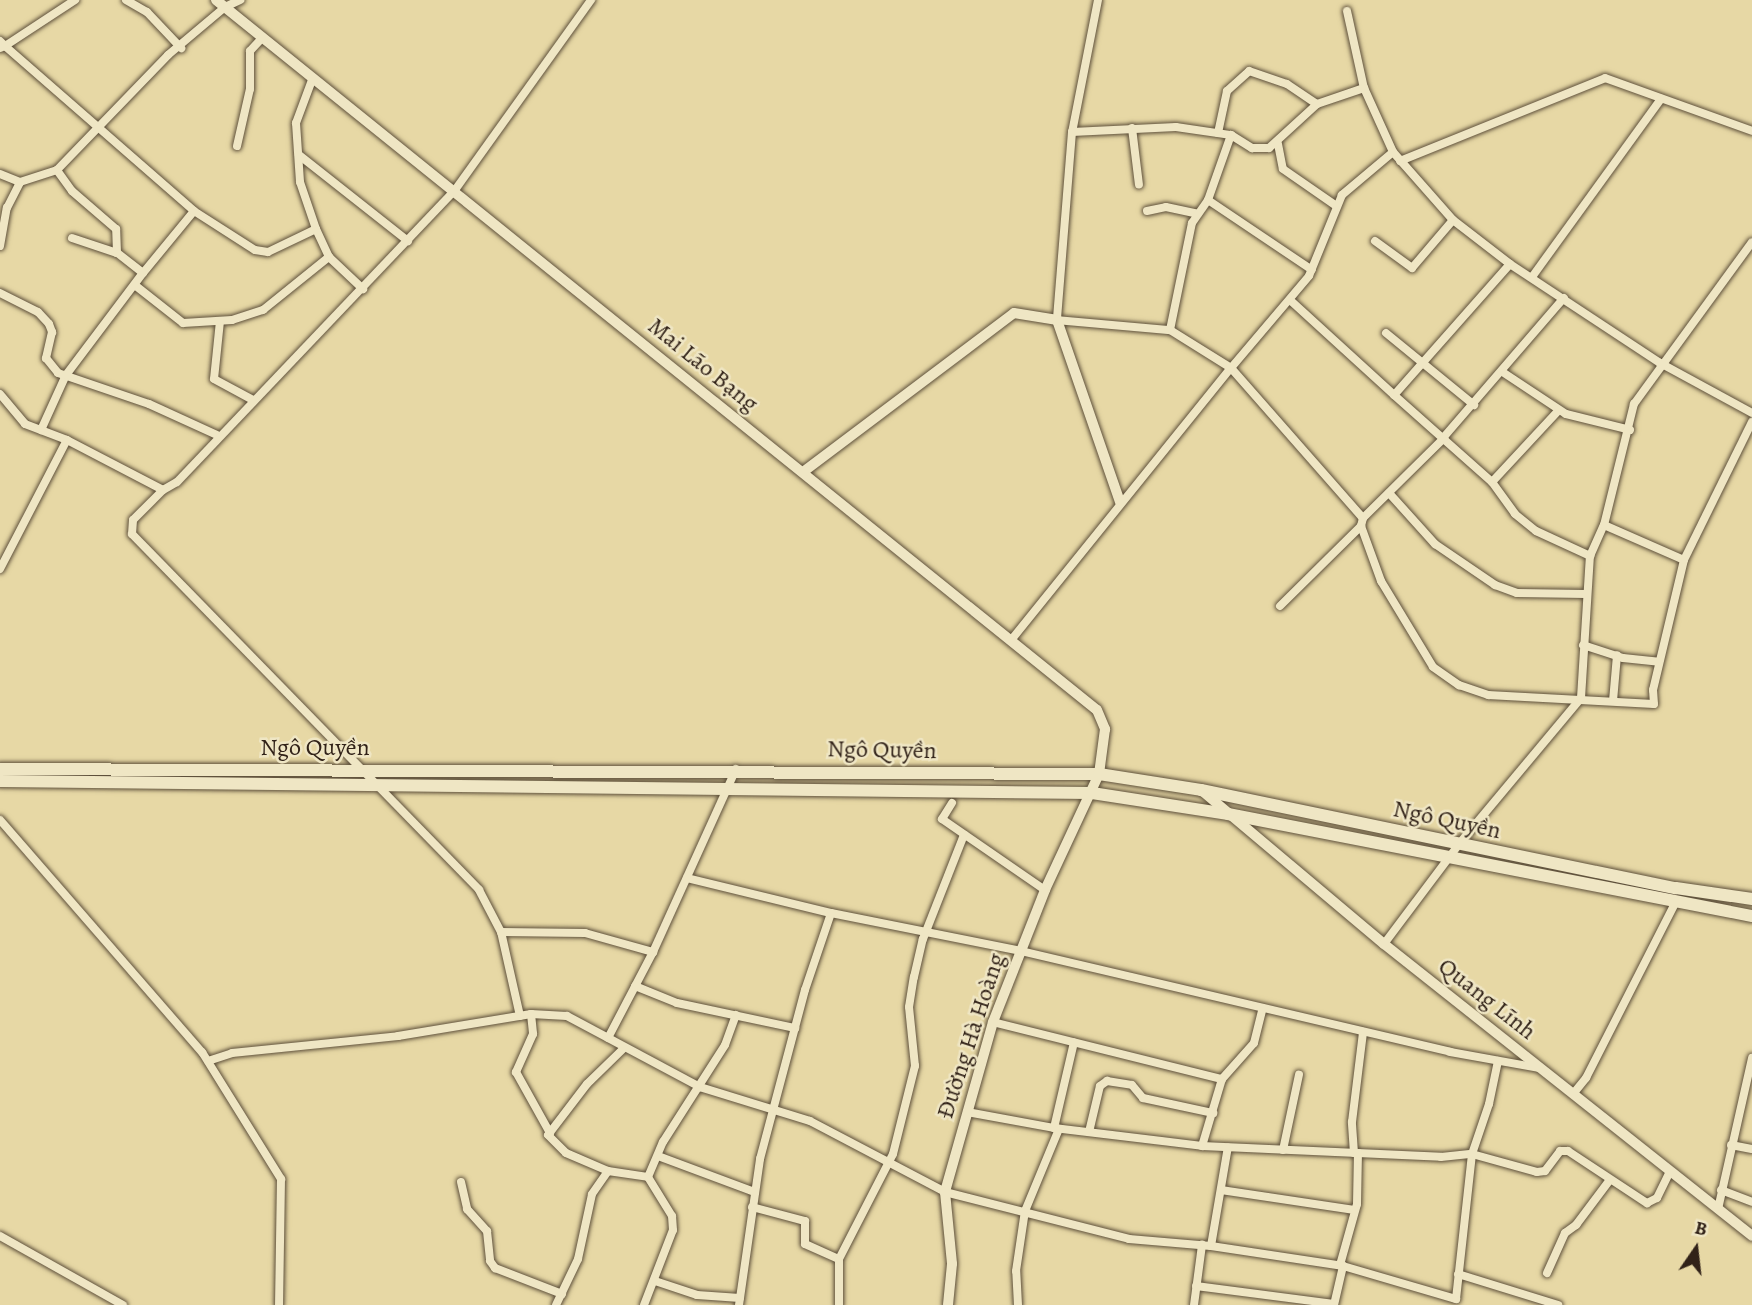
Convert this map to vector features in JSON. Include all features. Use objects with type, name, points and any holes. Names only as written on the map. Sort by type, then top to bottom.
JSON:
[{"type":"main road","name":"Ngô Quyền","points":[[0,769],[736,769],[1099,774],[1201,790],[1459,844],[1752,899]]},
{"type":"main road","name":"Ngô Quyền","points":[[0,781],[731,786],[1092,793],[1228,814],[1752,916]]},
{"type":"street","points":[[75,0],[2,45],[94,128],[194,211],[254,250],[268,252],[316,229]]},
{"type":"street","points":[[126,0],[147,12],[181,48]]},
{"type":"street","points":[[0,174],[20,182],[57,170],[94,128],[181,48],[220,4],[240,0]]},
{"type":"street","points":[[520,1016],[501,932],[479,890],[376,783],[365,768],[132,534],[134,520],[163,490],[177,482],[217,435],[363,289],[455,190],[591,0]]},
{"type":"street","points":[[1098,0],[1072,132],[1056,320],[1120,502]]},
{"type":"street","name":"Mai Lão Bạng","points":[[220,4],[312,80],[455,190],[1097,710],[1105,729],[1099,774],[1092,793]]},
{"type":"street","points":[[1347,11],[1364,88],[1393,152],[1453,220],[1510,264],[1660,363],[1752,413]]},
{"type":"street","points":[[237,146],[250,89],[250,51],[262,38]]},
{"type":"street","points":[[1219,133],[1227,91],[1249,71],[1287,84],[1317,104]]},
{"type":"street","points":[[1400,161],[1605,78],[1752,131]]},
{"type":"street","points":[[312,80],[297,110],[300,182],[329,257],[363,289]]},
{"type":"street","points":[[1072,132],[1176,127],[1231,135],[1252,148],[1278,144],[1317,104],[1364,88]]},
{"type":"street","points":[[1532,277],[1661,99]]},
{"type":"street","points":[[1132,128],[1139,185]]},
{"type":"street","points":[[1170,330],[1195,213],[1208,200],[1231,135]]},
{"type":"street","points":[[1278,144],[1283,169],[1335,205]]},
{"type":"street","points":[[1012,639],[1120,502],[1290,300],[1312,270],[1335,205],[1353,183],[1393,152]]},
{"type":"street","points":[[299,155],[408,241]]},
{"type":"street","points":[[57,170],[72,191],[116,229],[117,253]]},
{"type":"street","points":[[0,246],[7,208],[20,182]]},
{"type":"street","points":[[1208,200],[1312,270]]},
{"type":"street","points":[[1147,211],[1174,208],[1195,213]]},
{"type":"street","points":[[41,430],[66,375],[194,211]]},
{"type":"street","points":[[1375,241],[1412,268],[1453,220]]},
{"type":"street","points":[[72,238],[117,253],[143,273]]},
{"type":"street","points":[[1384,944],[1459,844],[1581,698],[1590,556],[1604,525],[1630,430],[1634,404],[1660,363],[1752,242]]},
{"type":"street","points":[[136,286],[183,323],[220,321],[263,310],[329,257]]},
{"type":"street","points":[[1394,395],[1422,360],[1510,264]]},
{"type":"street","points":[[0,293],[38,312],[49,324],[52,332],[46,358],[66,375],[149,404],[217,435]]},
{"type":"street","points":[[1280,606],[1504,373],[1564,298]]},
{"type":"street","points":[[1290,300],[1492,482],[1515,514],[1536,531],[1590,556]]},
{"type":"street","points":[[803,472],[1014,313],[1056,320],[1170,330],[1231,368],[1362,522],[1381,581],[1433,667],[1459,685],[1488,695],[1654,704],[1659,662],[1684,560],[1752,422]]},
{"type":"street","points":[[220,321],[214,379],[253,400]]},
{"type":"street","points":[[1386,332],[1474,405]]},
{"type":"street","points":[[1504,373],[1559,410],[1579,419],[1630,430]]},
{"type":"street","points":[[0,394],[25,424],[67,440],[163,490]]},
{"type":"street","points":[[1492,482],[1559,410]]},
{"type":"street","points":[[0,569],[67,440]]},
{"type":"street","points":[[1389,493],[1435,544],[1495,585],[1517,593],[1586,594]]},
{"type":"street","points":[[1604,525],[1684,560]]},
{"type":"street","points":[[1583,645],[1617,655],[1659,662]]},
{"type":"street","points":[[1613,701],[1617,655]]},
{"type":"street","points":[[608,1038],[653,952],[731,786],[736,769]]},
{"type":"street","name":"Quang Lĩnh","points":[[1201,790],[1384,944],[1752,1236]]},
{"type":"street","name":"Đường Hà Hoàng","points":[[948,1305],[952,1264],[945,1192],[967,1112],[993,1022],[1045,890],[1092,793]]},
{"type":"street","points":[[952,803],[942,819],[1045,890]]},
{"type":"street","points":[[0,820],[56,879],[208,1061],[281,1179],[278,1305]]},
{"type":"street","points":[[839,1305],[839,1259],[890,1163],[915,1066],[909,998],[926,932],[964,835]]},
{"type":"street","points":[[687,878],[831,914],[1021,951],[1363,1032],[1542,1069]]},
{"type":"street","points":[[1573,1094],[1586,1078],[1675,903]]},
{"type":"street","points":[[655,1281],[697,1295],[740,1301],[755,1192],[795,1028],[831,914]]},
{"type":"street","points":[[501,932],[585,933],[653,952]]},
{"type":"street","points":[[635,986],[665,1000],[795,1028]]},
{"type":"street","points":[[1202,1146],[1222,1079],[1254,1043],[1263,1008]]},
{"type":"street","points":[[208,1061],[232,1053],[398,1036],[531,1014],[567,1016],[623,1049],[700,1087],[810,1121],[945,1192],[1025,1215],[1129,1239],[1206,1245],[1342,1266],[1456,1299],[1472,1154],[1489,1104],[1498,1061]]},
{"type":"street","points":[[531,1014],[531,1041],[516,1072],[550,1133]]},
{"type":"street","points":[[648,1177],[700,1087],[737,1015]]},
{"type":"street","points":[[993,1022],[1222,1079]]},
{"type":"street","points":[[1196,1286],[1334,1305],[1355,1210],[1356,1153],[1352,1122],[1363,1032]]},
{"type":"street","points":[[1018,1305],[1016,1271],[1025,1215],[1057,1128],[1074,1042]]},
{"type":"street","points":[[623,1049],[587,1084],[550,1133],[549,1140],[566,1153],[608,1171],[648,1177],[667,1207],[673,1230],[644,1305]]},
{"type":"street","points":[[1718,1209],[1752,1058]]},
{"type":"street","points":[[1283,1150],[1299,1075]]},
{"type":"street","points":[[1089,1132],[1100,1086],[1107,1081],[1132,1085],[1143,1098],[1213,1113]]},
{"type":"street","points":[[967,1112],[1057,1128],[1202,1146],[1441,1157],[1472,1154],[1542,1172],[1557,1153],[1568,1151],[1609,1181],[1650,1203],[1657,1198],[1670,1171]]},
{"type":"street","points":[[1731,1145],[1752,1149]]},
{"type":"street","points":[[1194,1305],[1196,1286],[1221,1190],[1228,1147]]},
{"type":"street","points":[[658,1156],[755,1192]]},
{"type":"street","points":[[556,1305],[578,1259],[592,1194],[608,1171]]},
{"type":"street","points":[[1547,1273],[1565,1233],[1576,1225],[1609,1181]]},
{"type":"street","points":[[461,1182],[467,1209],[487,1231],[490,1261],[495,1268],[562,1294]]},
{"type":"street","points":[[1221,1190],[1355,1210]]},
{"type":"street","points":[[1721,1190],[1752,1202]]},
{"type":"street","points":[[752,1207],[806,1221],[804,1244],[839,1259]]},
{"type":"street","points":[[0,1236],[122,1305]]},
{"type":"street","points":[[1458,1273],[1558,1305]]}]
